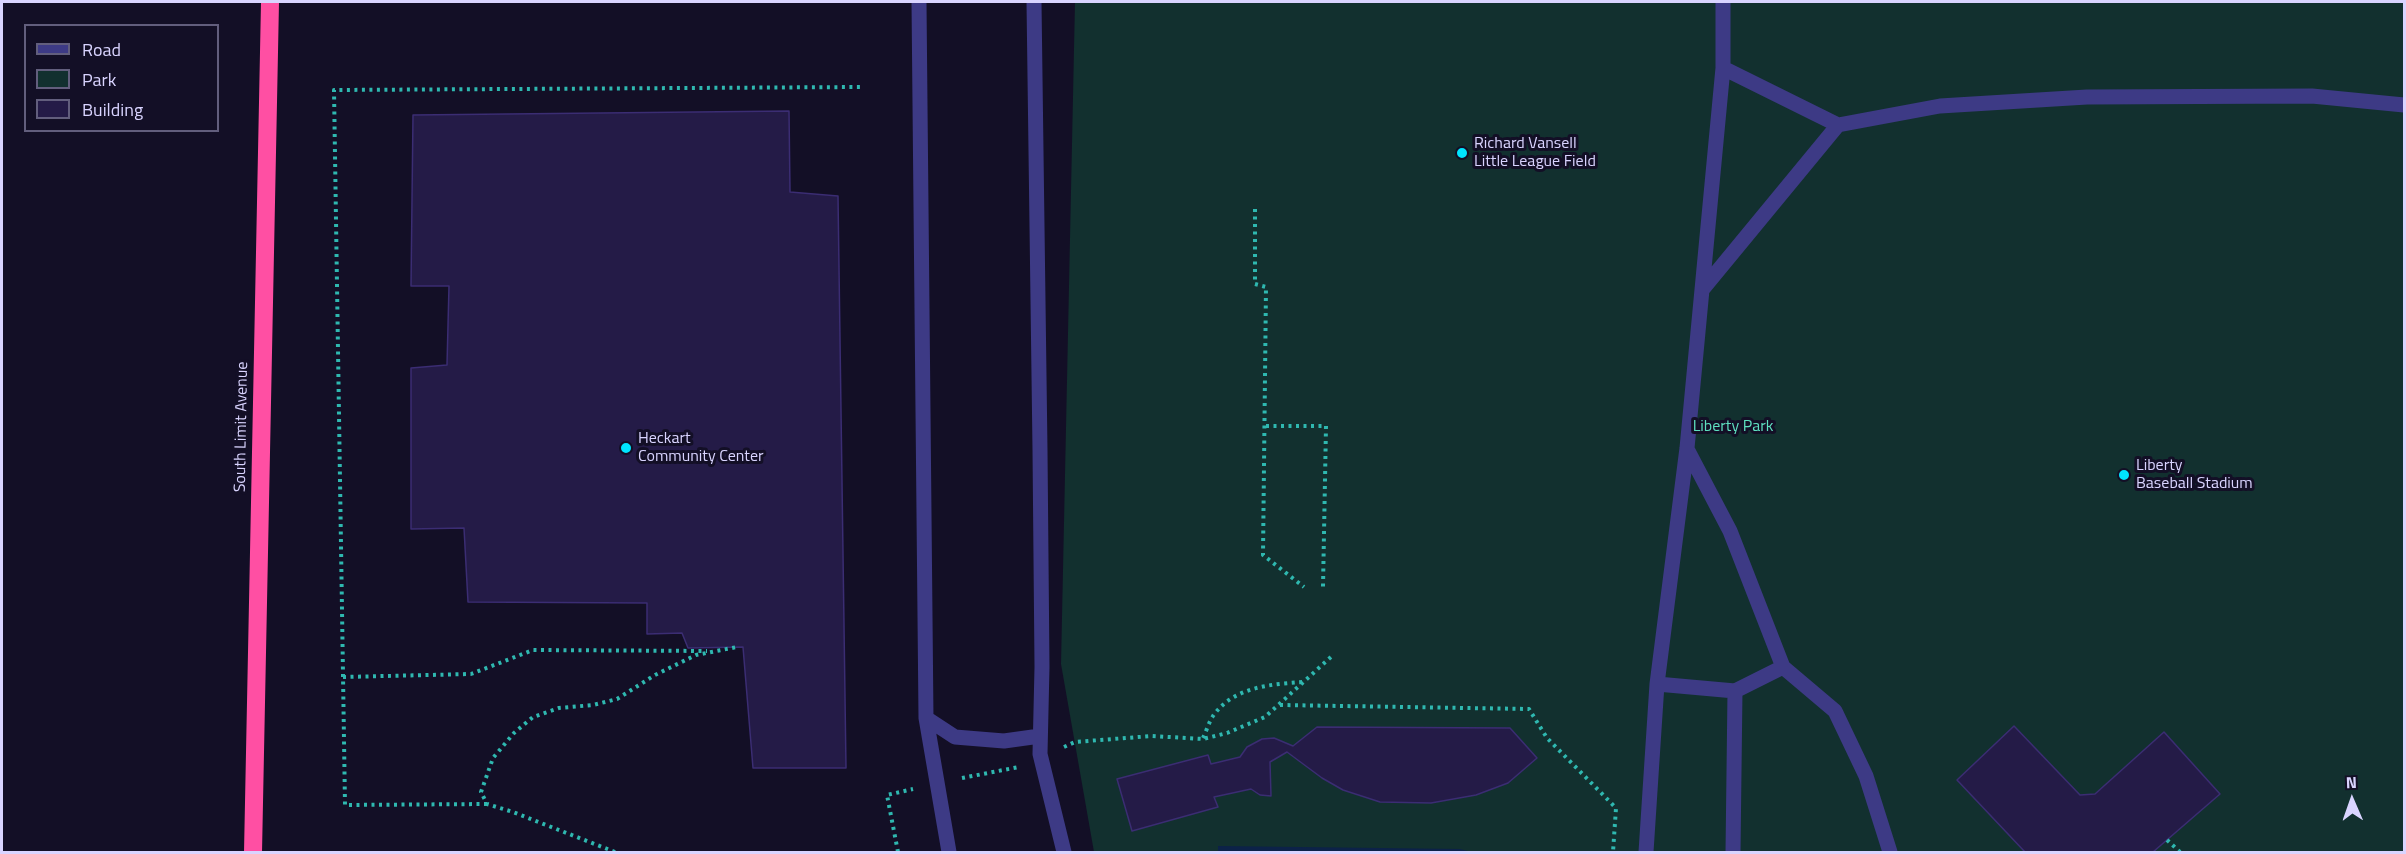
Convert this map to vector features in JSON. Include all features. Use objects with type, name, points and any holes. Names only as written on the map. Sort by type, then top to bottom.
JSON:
[{"type":"highway","name":"South Limit Avenue","points":[[253,852],[270,2]]},
{"type":"lane","points":[[919,2],[926,718],[950,852]]},
{"type":"lane","points":[[1034,2],[1040,461],[1040,736],[1041,758],[1064,852]]},
{"type":"lane","points":[[1646,852],[1658,684],[1687,448],[1724,68],[1723,2]]},
{"type":"lane","points":[[1724,68],[1838,125],[1940,106],[2087,97],[2312,96],[2404,105]]},
{"type":"lane","points":[[1702,290],[1838,125]]},
{"type":"lane","points":[[1687,448],[1730,531],[1783,667],[1835,711],[1866,776],[1890,852]]},
{"type":"lane","points":[[1658,684],[1735,691],[1783,667]]},
{"type":"lane","points":[[1733,852],[1735,691]]},
{"type":"lane","points":[[926,718],[955,737],[1004,741],[1040,736]]},
{"type":"path","points":[[615,852],[487,804],[345,805],[334,90],[863,87]]},
{"type":"path","points":[[1256,209],[1255,284],[1266,287],[1263,555],[1304,587]]},
{"type":"path","points":[[1266,426],[1326,426],[1323,587]]},
{"type":"path","points":[[487,804],[481,792],[493,758],[514,733],[533,717],[559,708],[592,705],[617,699],[656,675],[696,655],[737,647]]},
{"type":"path","points":[[343,677],[471,674],[533,650],[716,651]]},
{"type":"path","points":[[898,852],[887,795],[1021,767],[1075,742],[1152,736],[1203,739],[1227,733],[1265,717],[1332,657]]},
{"type":"path","points":[[1203,739],[1213,716],[1236,696],[1266,684],[1303,682]]},
{"type":"path","points":[[1279,705],[1529,709],[1547,738],[1616,808],[1613,852]]},
{"type":"path","points":[[2167,840],[2180,852]]},
{"type":"green space","name":"Liberty Park","points":[[1075,2],[2404,2],[2404,852],[1094,852],[1061,664]]},
{"type":"water","points":[[1218,846],[1460,849],[1471,852],[1218,852]]},
{"type":"building","name":"Heckart Community Center","points":[[789,111],[790,192],[838,196],[846,768],[753,768],[743,647],[688,648],[682,633],[647,634],[647,603],[468,602],[464,528],[411,529],[411,368],[447,365],[449,286],[411,286],[413,115]]},
{"type":"building","points":[[2014,726],[2080,795],[2095,794],[2164,732],[2220,794],[2153,852],[2025,852],[1957,780]]},
{"type":"building","points":[[1317,727],[1510,728],[1537,758],[1508,783],[1476,795],[1431,803],[1380,802],[1343,790],[1322,778],[1287,752],[1270,762],[1271,796],[1260,795],[1251,789],[1214,797],[1218,807],[1132,831],[1117,779],[1208,755],[1211,764],[1240,757],[1247,747],[1262,739],[1274,738],[1293,746]]},
{"type":"place","name":"Richard Vansell Little League Field","points":[[1462,153]]},
{"type":"place","name":"Heckart Community Center","points":[[626,448]]},
{"type":"place","name":"Liberty Baseball Stadium","points":[[2124,475]]}]
